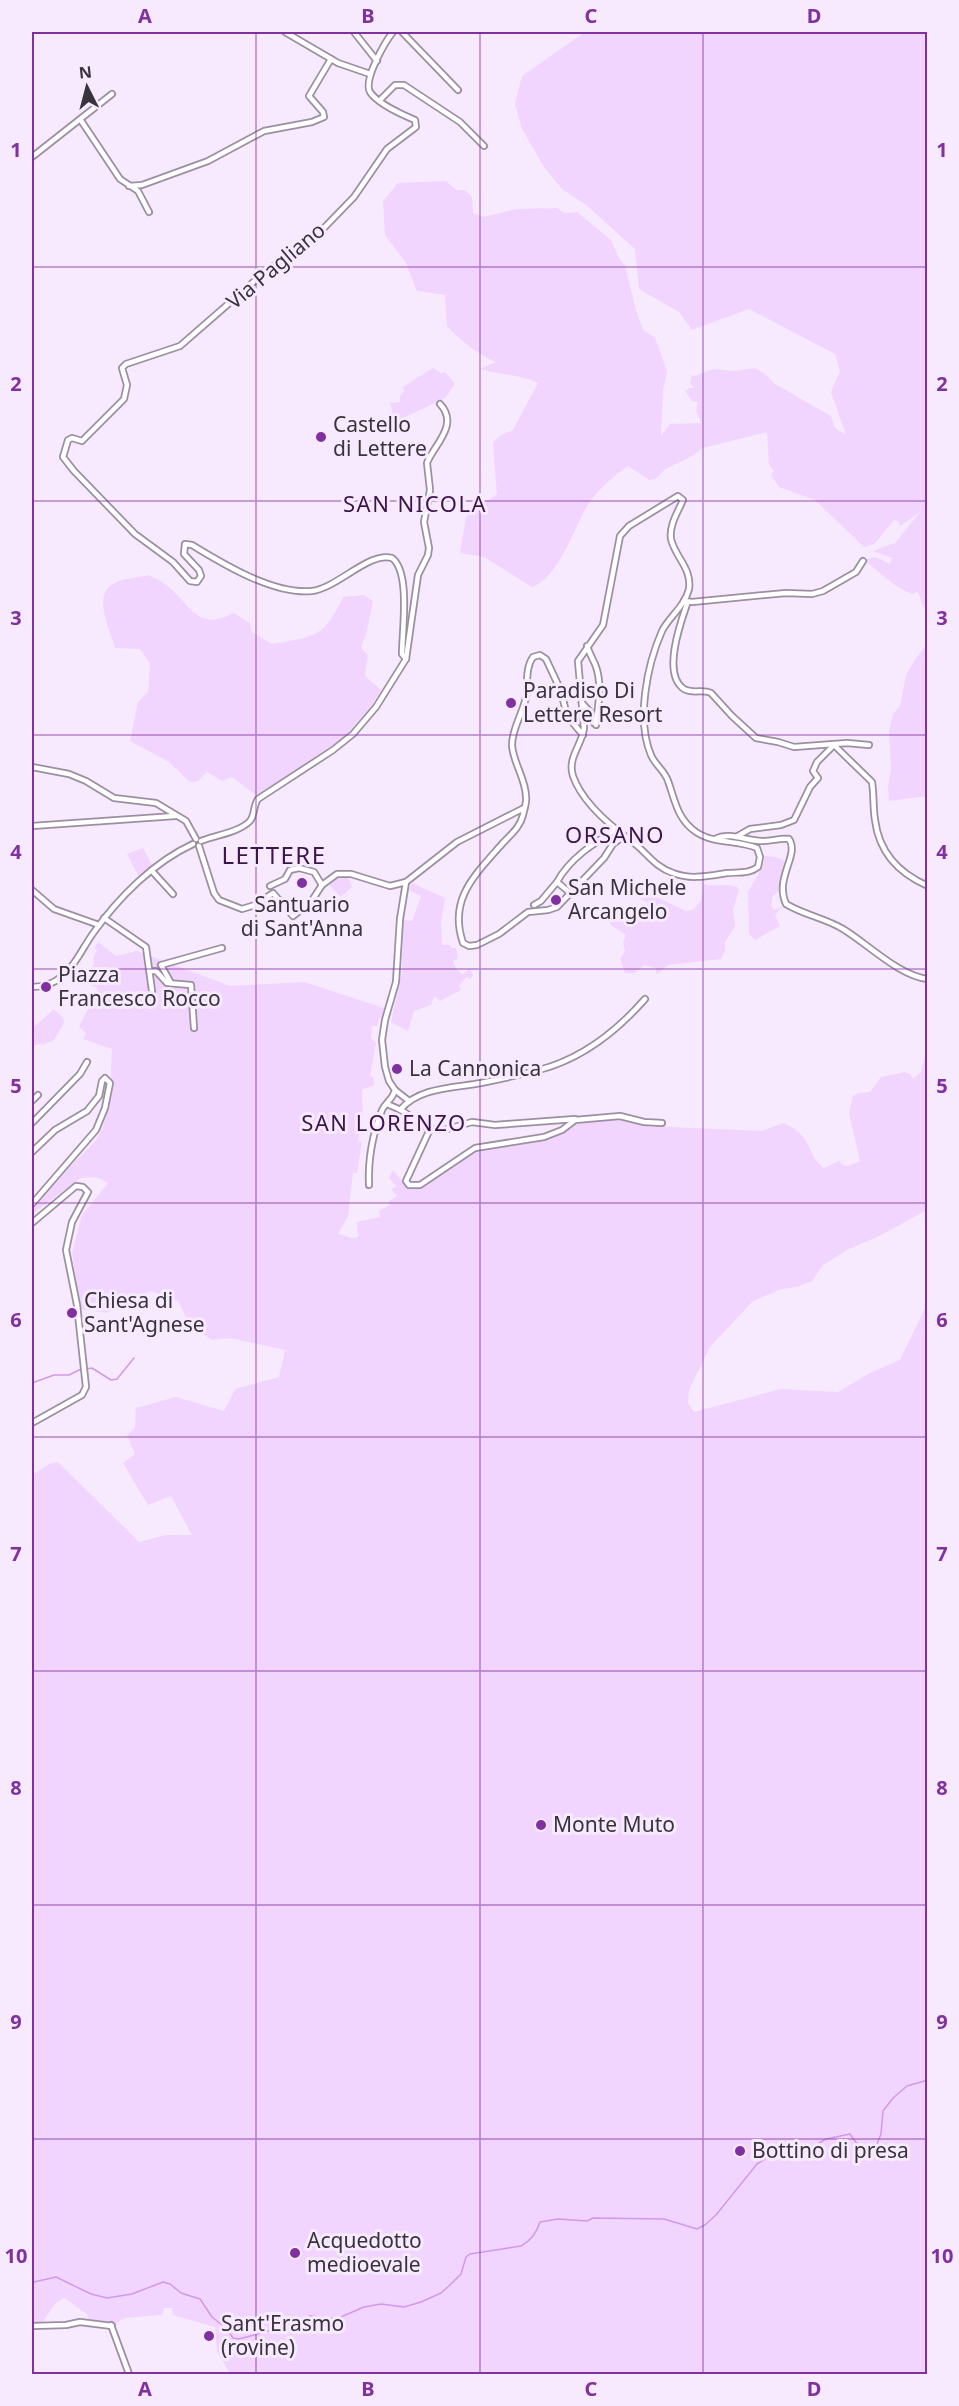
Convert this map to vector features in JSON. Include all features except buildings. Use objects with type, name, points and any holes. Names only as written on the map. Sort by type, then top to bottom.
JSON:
[{"type":"street","points":[[285,32],[331,60],[370,74]]},
{"type":"street","points":[[354,32],[377,61]]},
{"type":"street","points":[[393,32],[370,74],[370,92],[380,100],[395,85],[404,86],[460,122],[483,146]]},
{"type":"street","points":[[402,32],[458,90]]},
{"type":"street","points":[[129,186],[142,184],[208,161],[264,131],[312,122],[324,117],[323,112],[309,96],[331,60]]},
{"type":"street","points":[[32,157],[112,94]]},
{"type":"street","name":"Via Pagliano","points":[[380,100],[395,111],[415,120],[416,127],[387,149],[375,163],[354,197],[322,230],[265,272],[180,346],[126,364],[122,368],[127,385],[124,399],[82,441],[72,438],[68,440],[63,450],[63,457],[135,534],[173,562],[190,581],[197,582],[201,576],[199,570],[184,554],[185,544],[192,545],[238,571],[292,590],[311,591],[325,588],[380,558],[392,558],[400,567],[404,604],[402,654],[406,659]]},
{"type":"street","points":[[80,119],[120,179],[138,191],[149,212]]},
{"type":"street","points":[[32,987],[52,983],[62,976],[72,966],[104,918],[176,851],[242,827],[253,815],[258,799],[333,750],[353,734],[376,706],[406,659],[418,575],[429,548],[424,522],[430,490],[427,463],[442,440],[446,428],[445,414],[440,404]]},
{"type":"street","points":[[863,561],[855,572],[823,591],[812,594],[786,593],[687,602],[663,630],[649,669],[644,728],[650,754],[668,779],[676,809],[694,831],[715,839],[757,848],[760,857],[758,867],[746,872],[696,878],[657,866],[630,839],[615,830],[594,808],[573,777],[572,760],[583,735],[577,669],[580,656],[603,625],[614,561],[623,531],[674,497],[681,497],[682,503],[675,515],[671,538],[683,562],[689,581],[687,602],[678,628],[673,675],[679,685],[695,693],[706,691],[711,693],[756,738],[794,747],[869,745]]},
{"type":"street","points":[[581,703],[592,714],[596,725],[600,700],[599,682],[595,663],[587,646]]},
{"type":"street","points":[[583,735],[567,716],[561,691],[546,659],[537,655],[531,660],[527,695],[513,738],[513,753],[524,781],[527,799],[517,828],[474,878],[462,896],[459,906],[459,932],[463,943],[469,946],[477,945],[499,934],[528,912],[557,907],[604,858],[613,844],[624,836]]},
{"type":"street","points":[[736,837],[750,829],[781,825],[794,820],[810,787],[818,778],[813,771],[817,762],[834,745]]},
{"type":"street","points":[[834,745],[872,783],[875,820],[883,850],[902,872],[927,886]]},
{"type":"street","points":[[32,766],[50,769],[86,781],[114,798],[149,800],[190,825],[214,893],[219,900],[243,909],[255,905],[273,893],[293,916],[310,902],[331,877],[344,873],[390,886],[406,882],[449,848],[524,808]]},
{"type":"street","points":[[32,826],[175,816]]},
{"type":"street","points":[[534,905],[541,901],[577,857],[615,830]]},
{"type":"street","points":[[630,839],[642,835]]},
{"type":"street","points":[[715,839],[724,836],[760,841],[789,839],[793,849],[781,888],[786,904],[842,928],[897,967],[927,979]]},
{"type":"street","points":[[270,886],[288,876],[290,870],[299,868],[314,872],[322,885]]},
{"type":"street","points":[[152,871],[173,894]]},
{"type":"street","points":[[406,882],[400,919],[396,982],[382,1034],[385,1067],[395,1090],[409,1101]]},
{"type":"street","points":[[557,882],[569,892]]},
{"type":"street","points":[[32,890],[54,909],[99,925]]},
{"type":"street","points":[[104,918],[146,947],[152,991]]},
{"type":"street","points":[[171,983],[160,964],[222,948]]},
{"type":"street","points":[[150,971],[156,971],[167,983],[188,984],[192,987],[194,1028]]},
{"type":"street","points":[[400,1110],[409,1101],[434,1090],[482,1083],[540,1070],[568,1059],[625,1022],[645,999]]},
{"type":"street","points":[[32,1123],[80,1074],[87,1062]]},
{"type":"street","points":[[32,1152],[55,1130],[87,1111],[99,1096],[102,1081],[105,1078],[110,1083],[105,1108],[96,1130],[32,1204]]},
{"type":"street","points":[[369,1185],[370,1161],[377,1128],[395,1090]]},
{"type":"street","points":[[32,1101],[38,1095]]},
{"type":"street","points":[[387,1104],[430,1129],[444,1130],[472,1122],[495,1125],[620,1116],[662,1124]]},
{"type":"street","points":[[430,1129],[406,1181],[414,1186],[420,1185],[475,1148],[544,1137],[562,1130],[575,1120]]},
{"type":"street","points":[[32,1222],[76,1186],[83,1187],[88,1192],[72,1222],[66,1250],[86,1383],[82,1395],[32,1423]]},
{"type":"street","points":[[32,2326],[66,2325],[80,2322],[111,2325],[129,2374]]},
{"type":"shaded area","points":[[585,32],[927,32],[927,611],[918,592],[911,594],[896,586],[864,560],[876,557],[890,564],[892,558],[873,551],[895,543],[920,512],[900,526],[899,522],[894,520],[874,544],[864,547],[815,500],[779,487],[771,475],[774,471],[769,465],[767,432],[703,448],[689,458],[665,469],[657,478],[649,480],[628,466],[595,496],[586,508],[557,564],[550,574],[532,587],[484,557],[460,553],[466,517],[497,494],[493,443],[501,435],[513,430],[538,383],[480,369],[496,362],[470,347],[447,326],[445,295],[417,291],[406,263],[385,235],[383,201],[398,183],[446,181],[456,190],[465,190],[472,197],[473,213],[483,217],[517,209],[557,208],[565,213],[577,212],[611,240],[625,266],[643,330],[655,338],[667,371],[663,391],[661,436],[670,424],[701,423],[696,411],[698,402],[692,401],[685,391],[694,388],[690,383],[692,375],[713,369],[734,371],[755,368],[775,384],[831,416],[835,428],[846,435],[831,392],[840,371],[835,354],[749,309],[692,330],[679,312],[639,289],[635,249],[586,205],[562,189],[544,167],[522,129],[515,103],[522,76]]},
{"type":"shaded area","points":[[433,368],[441,373],[445,372],[455,384],[445,398],[395,422],[390,403],[400,402],[403,387]]},
{"type":"shaded area","points":[[148,575],[170,588],[193,612],[201,617],[217,619],[234,613],[250,623],[252,632],[272,644],[308,637],[316,633],[330,621],[343,597],[364,595],[373,601],[361,648],[368,655],[365,676],[381,690],[371,706],[343,738],[257,796],[232,777],[222,781],[207,772],[198,781],[190,782],[169,762],[130,741],[138,702],[148,692],[150,664],[140,649],[115,648],[106,622],[103,603],[108,588],[115,583]]},
{"type":"shaded area","points":[[927,644],[927,796],[889,801],[888,786],[891,769],[889,731],[893,714],[900,706],[906,675]]},
{"type":"shaded area","points":[[143,848],[153,867],[139,877],[127,854]]},
{"type":"shaded area","points":[[765,856],[776,857],[786,862],[780,890],[773,896],[771,906],[774,910],[782,907],[775,915],[780,926],[755,940],[749,934],[748,892],[763,866]]},
{"type":"shaded area","points":[[338,878],[349,879],[352,887],[341,897],[329,885]]},
{"type":"shaded area","points":[[412,883],[445,898],[441,921],[442,945],[456,948],[458,959],[453,960],[454,965],[462,975],[470,968],[473,976],[470,979],[467,977],[459,985],[461,990],[440,1001],[434,997],[431,1005],[414,1011],[408,1031],[391,1022],[402,972],[403,920],[412,921],[421,896],[409,890]]},
{"type":"shaded area","points":[[639,883],[652,895],[686,911],[693,910],[701,901],[703,884],[737,887],[739,890],[733,909],[735,926],[725,942],[725,951],[721,959],[668,965],[657,974],[655,968],[644,965],[634,973],[625,973],[620,959],[625,951],[623,943],[626,935],[611,925],[608,920],[615,912],[634,925],[637,924],[648,903],[639,898],[635,887]]},
{"type":"shaded area","points":[[98,942],[116,956],[137,951],[230,986],[304,982],[387,1009],[383,1018],[379,1018],[377,1026],[372,1026],[371,1038],[376,1043],[370,1076],[373,1077],[374,1085],[362,1090],[363,1115],[358,1141],[362,1142],[357,1173],[353,1173],[348,1216],[338,1234],[353,1238],[358,1237],[357,1222],[380,1217],[379,1211],[390,1205],[389,1201],[397,1196],[391,1189],[396,1186],[389,1178],[393,1170],[407,1187],[414,1188],[427,1184],[478,1149],[504,1147],[553,1136],[576,1122],[621,1118],[648,1126],[761,1131],[784,1123],[803,1136],[815,1160],[824,1168],[839,1161],[849,1166],[860,1161],[849,1113],[853,1096],[870,1092],[881,1077],[904,1072],[910,1074],[913,1079],[921,1072],[927,1049],[927,1210],[847,1250],[823,1265],[812,1281],[797,1287],[781,1289],[753,1301],[710,1347],[689,1390],[688,1403],[694,1412],[781,1389],[838,1392],[868,1374],[900,1360],[927,1304],[927,2374],[230,2374],[217,2351],[215,2327],[173,2315],[172,2308],[164,2308],[162,2315],[125,2318],[115,2324],[89,2320],[87,2314],[64,2298],[55,2304],[42,2323],[32,2322],[32,1475],[49,1464],[58,1462],[139,1542],[166,1535],[192,1535],[171,1496],[148,1505],[123,1463],[135,1454],[127,1435],[135,1428],[136,1408],[176,1397],[224,1411],[235,1389],[279,1377],[285,1350],[230,1338],[212,1340],[190,1325],[178,1301],[151,1291],[107,1313],[80,1309],[72,1253],[82,1215],[108,1183],[96,1177],[81,1178],[32,1214],[35,1206],[50,1186],[96,1140],[108,1108],[112,1049],[83,1039],[86,1033],[79,1027],[98,989],[85,981],[94,963],[93,959],[97,950],[94,949]]},
{"type":"shaded area","points":[[54,1009],[63,1018],[64,1023],[54,1040],[32,1046],[32,1029]]},
{"type":"waterway","points":[[86,1369],[92,1368],[111,1380],[117,1379],[134,1358]]},
{"type":"waterway","points":[[32,1383],[54,1375],[69,1375],[81,1369]]},
{"type":"waterway","points":[[32,2285],[34,2282],[56,2277],[91,2294],[107,2298],[132,2294],[163,2282],[170,2284],[181,2293],[200,2299],[212,2317],[227,2329],[233,2338],[239,2339],[276,2329],[310,2316],[336,2319],[364,2307],[381,2304],[404,2307],[441,2293],[461,2274],[466,2257],[470,2254],[521,2246],[533,2236],[540,2222],[558,2219],[587,2221],[593,2218],[664,2219],[697,2229],[716,2215],[757,2164],[770,2156],[790,2154],[802,2146],[814,2146],[826,2139],[850,2134],[860,2146],[875,2149],[881,2134],[883,2111],[907,2086],[928,2080]]},
{"type":"place","name":"Castello di Lettere","points":[[321,437]]},
{"type":"place","name":"Paradiso Di Lettere Resort","points":[[511,703]]},
{"type":"place","name":"Santuario di Sant'Anna","points":[[302,883]]},
{"type":"place","name":"San Michele Arcangelo","points":[[556,900]]},
{"type":"place","name":"Piazza Francesco Rocco","points":[[46,987]]},
{"type":"place","name":"La Cannonica","points":[[397,1069]]},
{"type":"place","name":"Chiesa di Sant'Agnese","points":[[72,1313]]},
{"type":"place","name":"Monte Muto","points":[[541,1825]]},
{"type":"place","name":"Bottino di presa","points":[[740,2151]]},
{"type":"place","name":"Acquedotto medioevale","points":[[295,2253]]},
{"type":"place","name":"Sant'Erasmo (rovine)","points":[[209,2336]]},
{"type":"district","name":"SAN NICOLA","points":[[415,504]]},
{"type":"district","name":"ORSANO","points":[[615,835]]},
{"type":"district","name":"LETTERE","points":[[274,856]]},
{"type":"district","name":"SAN LORENZO","points":[[384,1123]]}]
